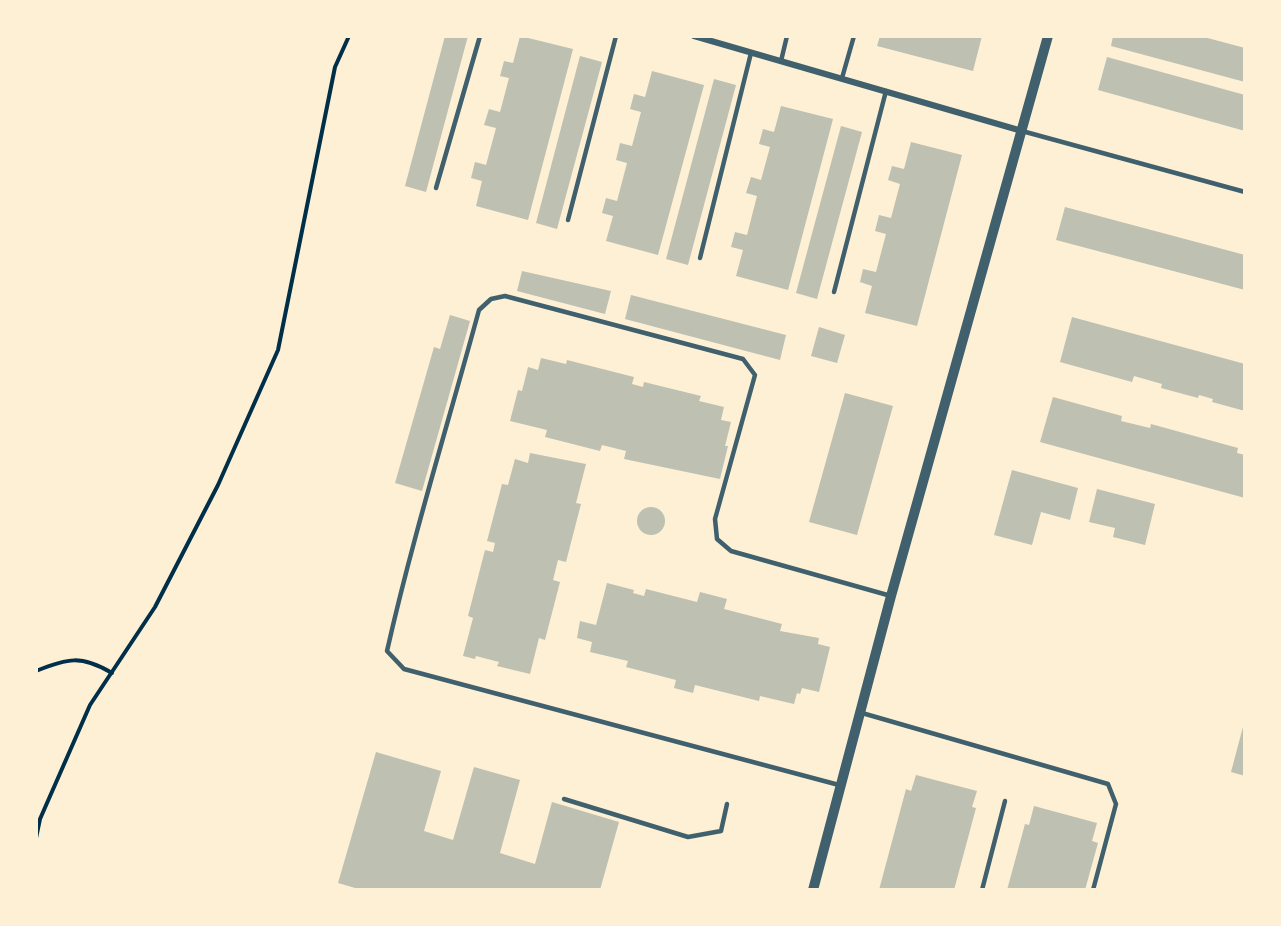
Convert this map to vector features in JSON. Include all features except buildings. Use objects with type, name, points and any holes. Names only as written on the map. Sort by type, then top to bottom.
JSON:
[{"type":"street","points":[[694,36],[711,38],[751,53],[1022,130]]},
{"type":"street","points":[[813,890],[891,596],[1048,36]]},
{"type":"lane","points":[[436,188],[480,36]]},
{"type":"lane","points":[[568,220],[616,36]]},
{"type":"lane","points":[[781,61],[787,36]]},
{"type":"lane","points":[[842,78],[854,36]]},
{"type":"lane","points":[[700,258],[751,53]]},
{"type":"lane","points":[[834,292],[886,91]]},
{"type":"lane","points":[[1022,130],[1245,192]]},
{"type":"lane","points":[[840,785],[404,669],[387,651],[412,544],[479,310],[491,299],[505,296],[743,359],[755,375],[715,519],[717,539],[731,550],[891,596]]},
{"type":"lane","points":[[859,713],[1108,784],[1116,804],[1093,890]]},
{"type":"lane","points":[[564,799],[688,837],[721,831],[727,804]]},
{"type":"lane","points":[[982,890],[1005,801]]},
{"type":"path","points":[[36,838],[40,819],[90,705],[155,607],[197,526],[278,350],[335,67],[349,36]]},
{"type":"path","points":[[36,671],[76,658],[94,663],[111,673]]}]
